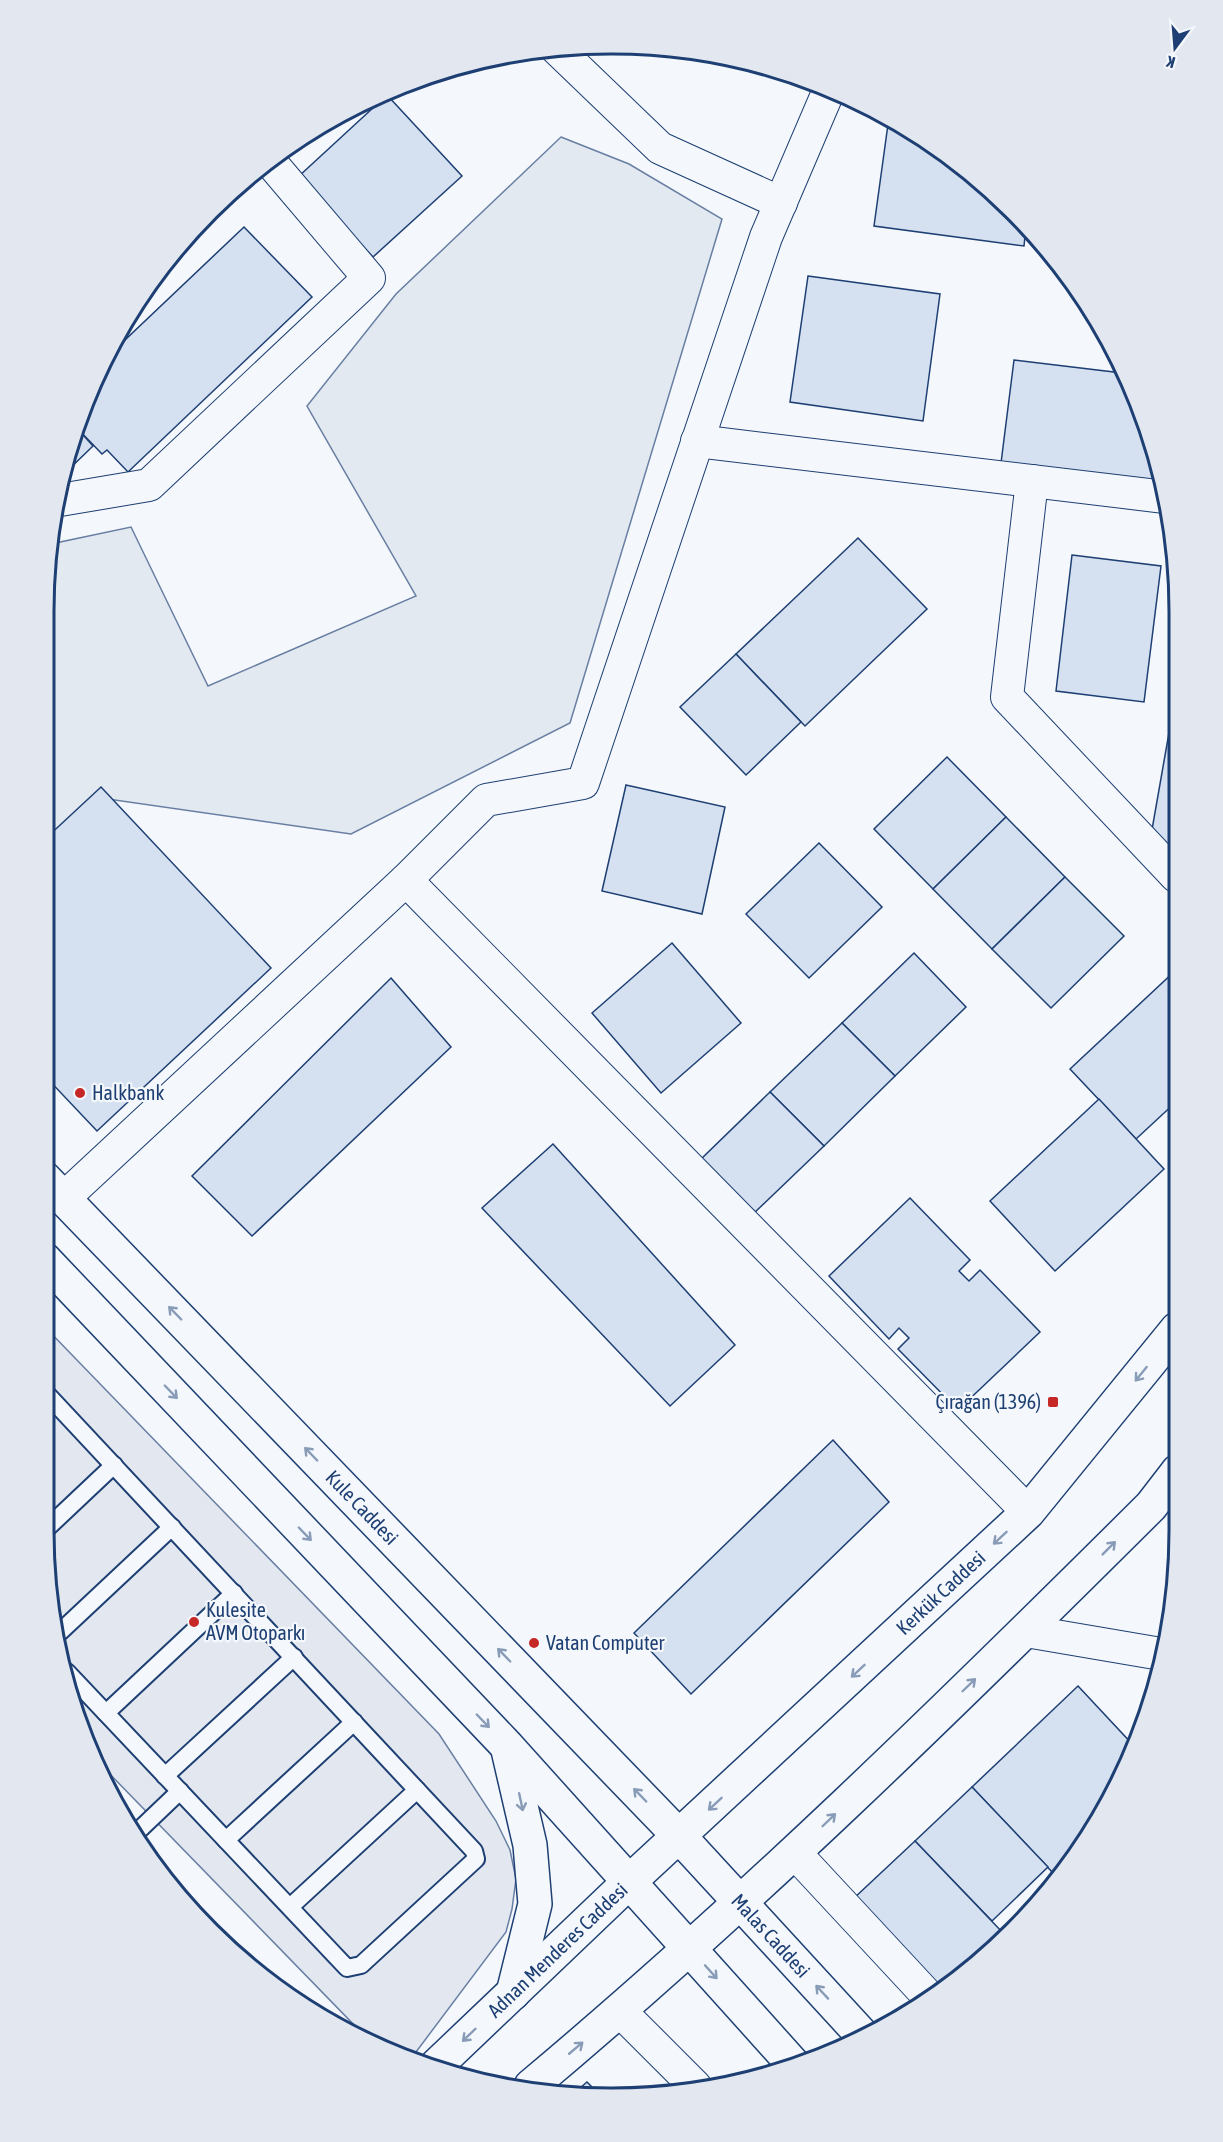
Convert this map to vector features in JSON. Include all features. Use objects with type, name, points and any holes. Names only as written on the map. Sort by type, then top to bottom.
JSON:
[{"type":"main road","name":"Kule Caddesi","points":[[54,1188],[681,1837]]},
{"type":"main road","points":[[56,1280],[507,1746],[788,2059]]},
{"type":"main road","name":"Kerkük Caddesi","points":[[681,1837],[1028,1512],[1169,1340]]},
{"type":"main road","points":[[535,2082],[620,2011],[795,1853],[1026,1631],[1151,1506],[1169,1483]]},
{"type":"main road","points":[[507,1746],[530,1845],[535,1904],[513,1993]]},
{"type":"main road","name":"Adnan Menderes Caddesi","points":[[441,2061],[630,1881],[681,1837]]},
{"type":"main road","name":"Malas Caddesi","points":[[681,1837],[858,2031]]},
{"type":"street","points":[[564,56],[660,148],[781,203]]},
{"type":"street","points":[[54,1188],[406,880],[486,800],[583,783],[766,237],[826,97]]},
{"type":"street","points":[[66,499],[149,485],[369,278],[275,167]]},
{"type":"street","points":[[697,441],[1156,496]]},
{"type":"street","points":[[1032,481],[1007,697],[1169,869]]},
{"type":"street","points":[[406,880],[1028,1512]]},
{"type":"street","points":[[1026,1631],[1155,1653]]},
{"type":"street","points":[[795,1853],[924,1992]]},
{"type":"street","points":[[620,2011],[691,2082]]},
{"type":"lane","points":[[54,1407],[114,1465],[476,1855],[464,1870],[357,1968],[347,1968],[75,1680]]},
{"type":"lane","points":[[54,1522],[114,1465]]},
{"type":"lane","points":[[63,1629],[172,1527]]},
{"type":"lane","points":[[106,1713],[234,1593]]},
{"type":"lane","points":[[165,1776],[294,1657]]},
{"type":"lane","points":[[226,1840],[354,1722]]},
{"type":"lane","points":[[290,1907],[417,1790]]},
{"type":"lane","points":[[141,1828],[180,1791]]},
{"type":"shaded area","points":[[561,137],[629,164],[722,219],[570,723],[351,834],[101,798],[54,834],[54,612],[59,542],[131,527],[208,686],[416,596],[307,406],[396,294]]},
{"type":"shaded area","name":"Kulesite AVM Otoparkı","points":[[54,1336],[439,1734],[496,1821],[510,1850],[516,1879],[506,1932],[416,2052],[354,2025],[110,1774],[96,1744],[73,1675],[59,1603],[55,1567]]},
{"type":"building","points":[[391,99],[462,176],[373,257],[298,177],[374,107]]},
{"type":"building","points":[[888,128],[951,169],[979,192],[1025,237],[1024,246],[874,226]]},
{"type":"building","points":[[244,227],[312,297],[128,472],[107,450],[102,454],[83,435],[96,398],[125,340]]},
{"type":"building","points":[[808,276],[940,294],[923,421],[790,402]]},
{"type":"building","points":[[1014,360],[1115,372],[1139,432],[1153,482],[1001,463]]},
{"type":"building","points":[[83,435],[93,446],[74,465]]},
{"type":"building","points":[[858,538],[927,609],[805,726],[736,654]]},
{"type":"building","points":[[1072,555],[1161,566],[1144,702],[1056,691]]},
{"type":"building","points":[[736,654],[801,722],[746,775],[680,707]]},
{"type":"building","points":[[1169,733],[1169,845],[1150,841]]},
{"type":"building","points":[[947,757],[1006,817],[933,889],[874,829]]},
{"type":"building","points":[[626,785],[725,807],[702,914],[602,891]]},
{"type":"building","points":[[101,787],[271,968],[97,1131],[54,1086],[54,831]]},
{"type":"building","points":[[1006,817],[1065,877],[992,949],[933,889]]},
{"type":"building","points":[[819,843],[882,907],[809,978],[746,914]]},
{"type":"building","points":[[1065,877],[1124,936],[1051,1008],[992,949]]},
{"type":"building","points":[[672,943],[741,1023],[661,1093],[592,1013]]},
{"type":"building","points":[[914,953],[966,1007],[895,1076],[842,1023]]},
{"type":"building","points":[[1169,977],[1169,1108],[1136,1139],[1070,1069]]},
{"type":"building","points":[[391,978],[451,1047],[252,1236],[192,1176]]},
{"type":"building","points":[[842,1023],[895,1076],[824,1146],[770,1092]]},
{"type":"building","points":[[770,1092],[824,1146],[752,1215],[699,1161]]},
{"type":"building","points":[[1099,1099],[1164,1169],[1055,1271],[990,1201]]},
{"type":"building","points":[[553,1144],[735,1345],[670,1406],[482,1208]]},
{"type":"building","points":[[910,1198],[970,1260],[959,1271],[969,1281],[980,1270],[1040,1332],[958,1410],[898,1349],[909,1338],[899,1328],[889,1339],[829,1276]]},
{"type":"building","points":[[833,1440],[889,1502],[691,1694],[634,1633]]},
{"type":"building","points":[[1078,1686],[1128,1740],[1112,1777],[1094,1809],[1052,1872],[972,1787]]},
{"type":"building","points":[[972,1787],[1048,1867],[992,1921],[915,1841]]},
{"type":"building","points":[[915,1841],[1000,1930],[934,1985],[852,1900]]},
{"type":"building","points":[[587,2082],[592,2087],[581,2087]]},
{"type":"place","name":"Halkbank","points":[[80,1093]]},
{"type":"place","name":"Çırağan (1396)","points":[[1053,1402]]},
{"type":"place","name":"Kulesite AVM Otoparkı","points":[[194,1622]]},
{"type":"place","name":"Vatan Computer","points":[[534,1643]]}]
